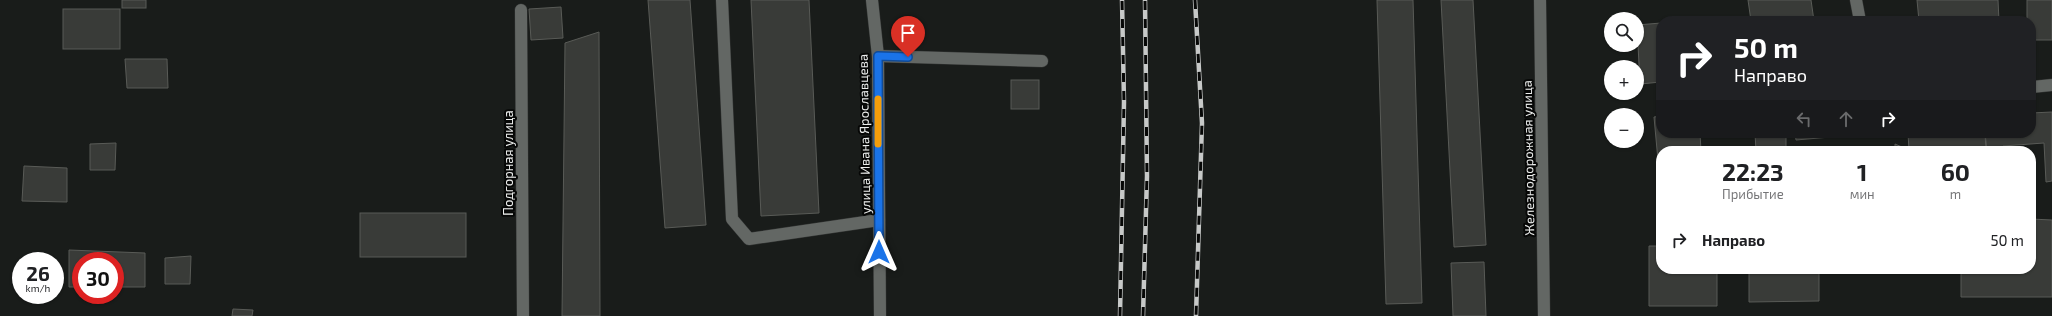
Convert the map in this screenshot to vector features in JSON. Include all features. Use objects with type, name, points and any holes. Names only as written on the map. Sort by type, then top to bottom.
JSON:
[{"type":"street","points":[[722,0],[732,219],[749,239],[879,220]]},
{"type":"street","name":"улица Ивана Ярославцева","points":[[872,0],[878,56],[880,316]]},
{"type":"street","name":"Железнодорожная улица","points":[[1540,0],[1544,316]]},
{"type":"street","points":[[1856,0],[1859,16]]},
{"type":"street","name":"Подгорная улица","points":[[521,10],[523,316]]},
{"type":"street","points":[[878,56],[1042,61]]},
{"type":"street","points":[[2036,87],[2052,85]]},
{"type":"building","points":[[122,0],[146,0],[146,8],[122,8]]},
{"type":"building","points":[[648,0],[690,0],[706,225],[665,228]]},
{"type":"building","points":[[751,0],[809,0],[819,213],[761,216]]},
{"type":"building","points":[[1377,0],[1413,0],[1422,303],[1386,304]]},
{"type":"building","points":[[1441,0],[1473,0],[1486,245],[1454,247]]},
{"type":"building","points":[[1748,0],[1811,0],[1813,16],[1750,16]]},
{"type":"building","points":[[1917,0],[1998,0],[1999,16],[1919,16]]},
{"type":"building","points":[[2027,0],[2052,0],[2052,40],[2036,40],[2036,16],[2027,16]]},
{"type":"building","points":[[561,7],[563,38],[531,40],[529,9]]},
{"type":"building","points":[[63,9],[120,9],[120,49],[63,49]]},
{"type":"building","points":[[1656,23],[1656,82],[1644,84],[1644,60],[1639,60],[1638,52],[1644,52],[1644,24]]},
{"type":"building","points":[[599,32],[600,316],[562,316],[565,43]]},
{"type":"building","points":[[125,59],[167,59],[168,88],[127,88]]},
{"type":"building","points":[[1011,80],[1039,80],[1039,109],[1011,109]]},
{"type":"building","points":[[2052,112],[2052,181],[2046,182],[2044,143],[1986,146],[1986,138],[2036,138],[2036,113]]},
{"type":"building","points":[[1654,117],[1656,117],[1656,138],[1700,138],[1701,146],[1657,146]]},
{"type":"building","points":[[1755,138],[1786,138],[1786,146],[1756,146]]},
{"type":"building","points":[[1796,138],[1819,138],[1796,140]]},
{"type":"building","points":[[1908,138],[1985,138],[1986,146],[1909,146]]},
{"type":"building","points":[[116,143],[115,170],[90,170],[90,144]]},
{"type":"building","points":[[24,166],[67,168],[67,202],[22,201]]},
{"type":"building","points":[[360,213],[466,213],[466,257],[360,257]]},
{"type":"building","points":[[2036,219],[2052,220],[2052,297],[1961,297],[1961,274],[2036,274]]},
{"type":"building","points":[[1649,246],[1656,246],[1656,274],[1717,274],[1717,306],[1649,306]]},
{"type":"building","points":[[69,250],[120,252],[72,252],[72,287],[69,287]]},
{"type":"building","points":[[124,252],[145,253],[145,287],[124,287]]},
{"type":"building","points":[[191,256],[190,284],[165,284],[165,258]]},
{"type":"building","points":[[1484,262],[1486,316],[1453,316],[1451,263]]},
{"type":"building","points":[[1749,274],[1819,274],[1819,301],[1749,302]]},
{"type":"building","points":[[233,309],[253,310],[252,316],[232,316]]},
{"type":"railway","points":[[1120,316],[1124,102],[1122,0]]},
{"type":"railway","points":[[1143,316],[1147,176],[1145,0]]},
{"type":"railway","points":[[1195,0],[1202,123],[1196,316]]},
{"type":"slow traffic","points":[[878,99],[878,144]]},
{"type":"route","points":[[879,252],[878,56],[908,57]]}]
